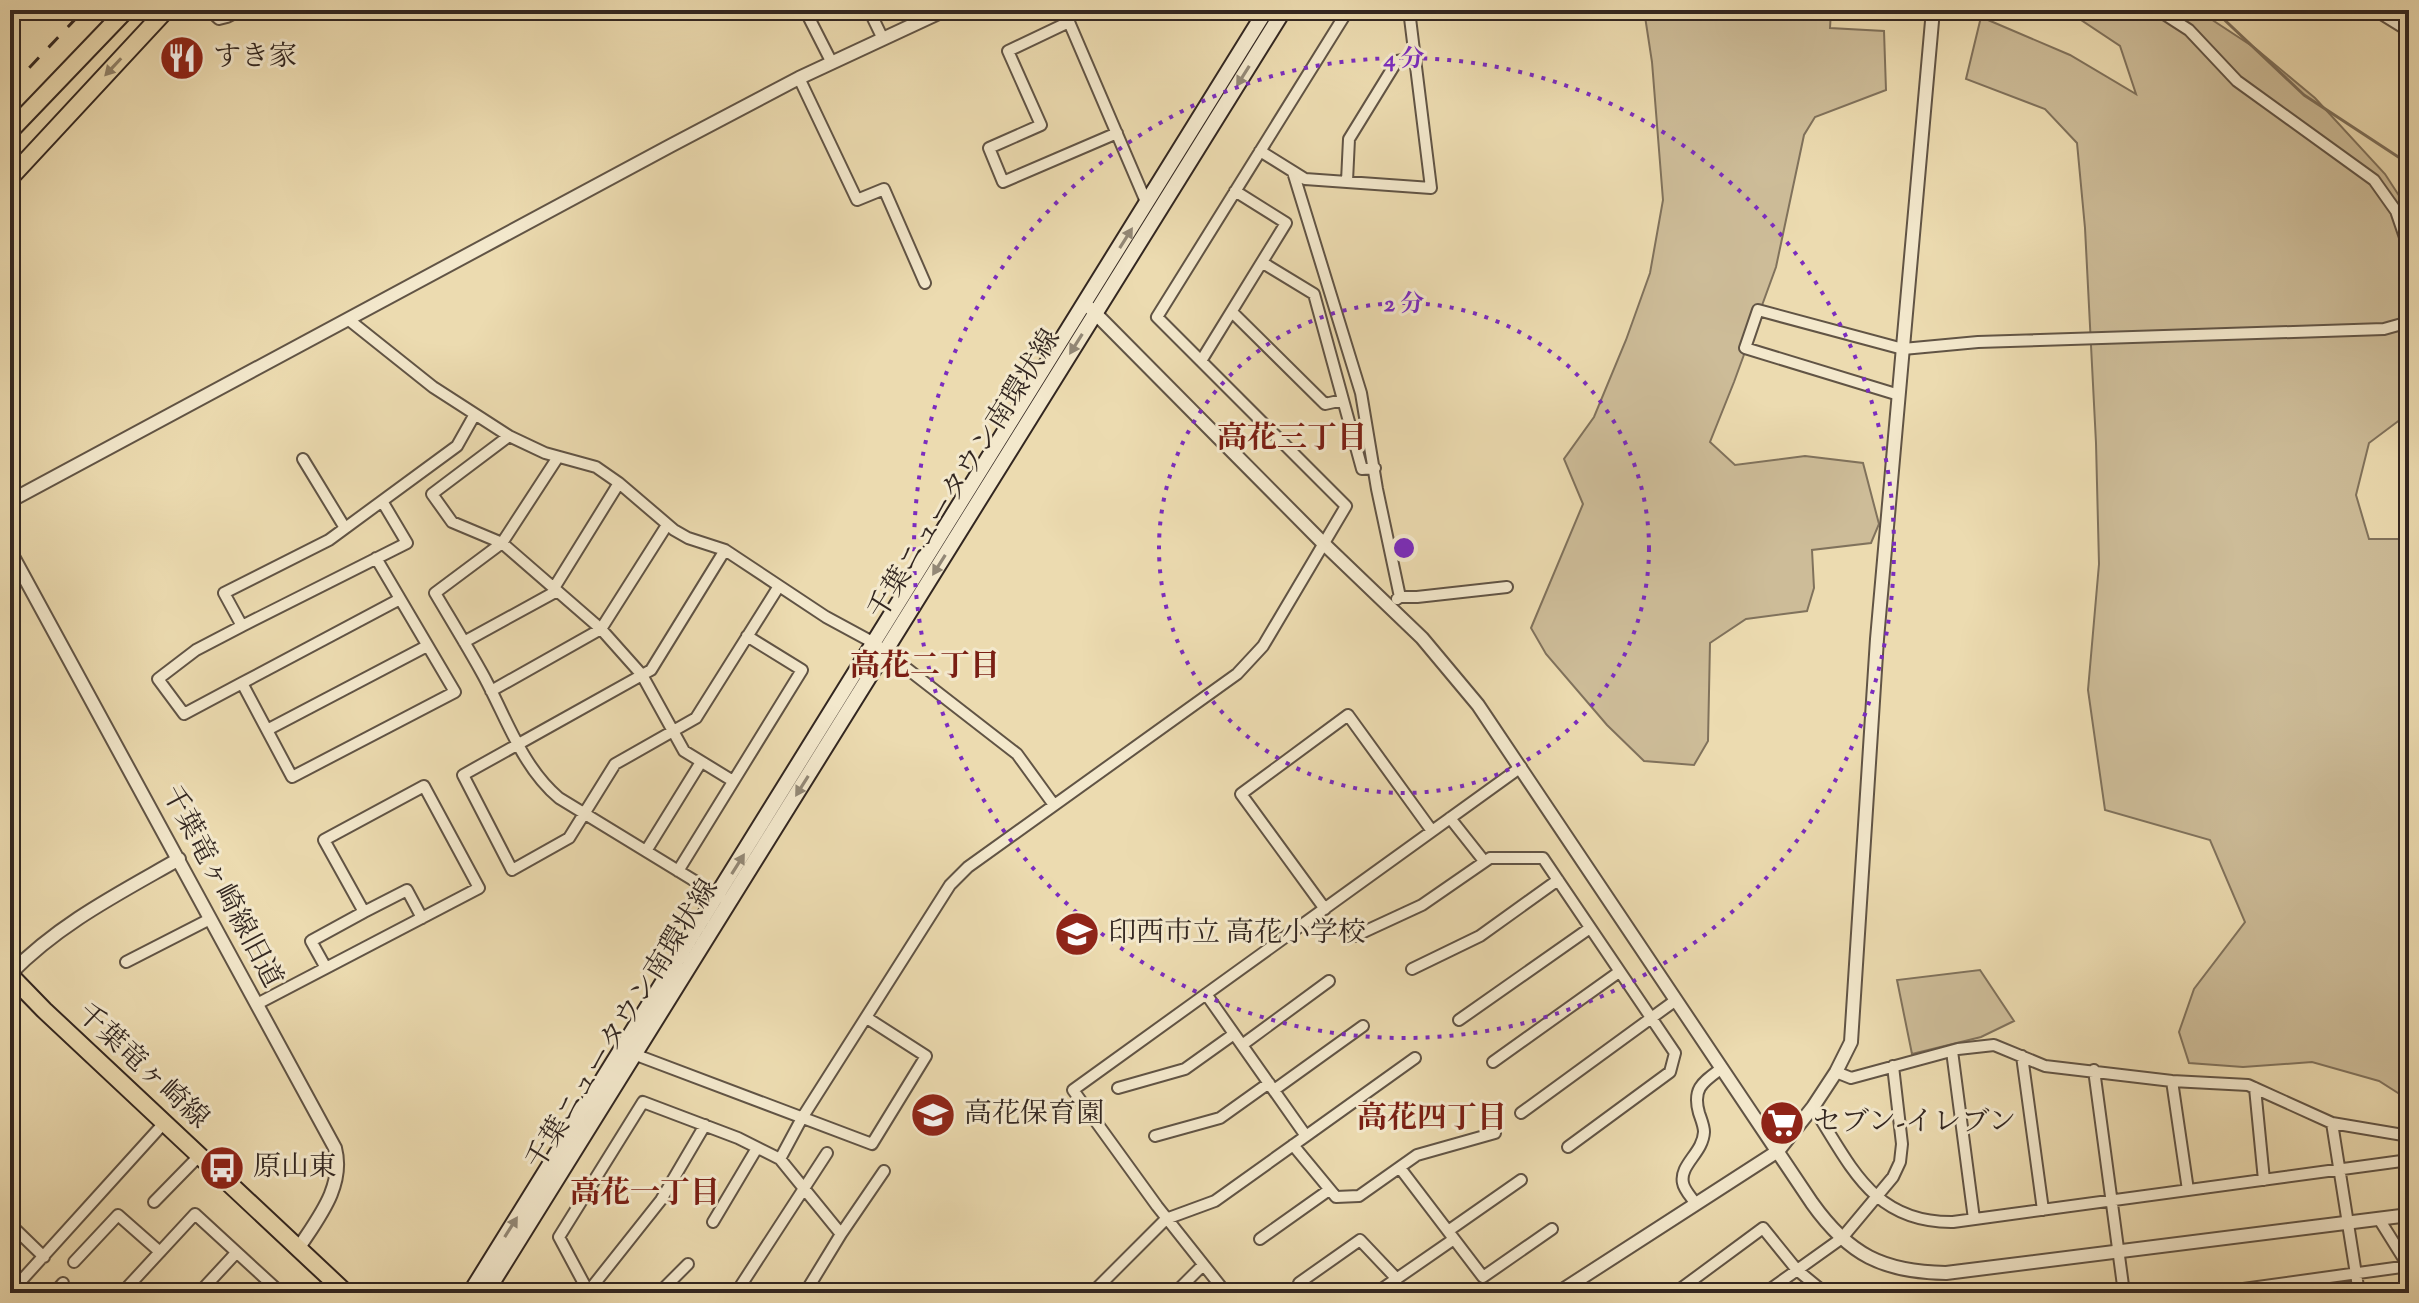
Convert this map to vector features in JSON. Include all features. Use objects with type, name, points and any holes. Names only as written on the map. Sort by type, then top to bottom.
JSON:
[{"type":"main road","points":[[10,131],[126,10]]},
{"type":"main road","points":[[10,178],[166,10]]},
{"type":"main road","name":"千葉ニュータウン南環状線","points":[[1090,308],[1147,204],[1266,10]]},
{"type":"main road","name":"千葉ニュータウン南環状線","points":[[470,1293],[628,1052],[1090,308],[1284,10]]},
{"type":"main road","name":"千葉竜ヶ崎線","points":[[10,974],[38,1004],[346,1293]]},
{"type":"main road","name":"千葉ニュータウン南環状線","points":[[486,1293],[628,1052]]},
{"type":"street","points":[[209,10],[219,19],[241,10]]},
{"type":"street","points":[[805,10],[832,63]]},
{"type":"street","points":[[869,10],[883,39]]},
{"type":"street","points":[[10,501],[799,78],[945,10]]},
{"type":"street","points":[[780,1159],[802,1118],[950,885],[968,867],[1175,720],[1244,667],[1263,646],[1346,506],[1157,317],[1348,10]]},
{"type":"street","points":[[1260,151],[1305,179],[1431,188],[1409,10]]},
{"type":"street","points":[[1558,1293],[1778,1151],[1813,1107],[1851,1042],[1877,639],[1933,10]]},
{"type":"street","points":[[2158,10],[2189,30],[2237,81],[2374,180],[2396,211],[2409,249]]},
{"type":"street","points":[[2375,10],[2409,31]]},
{"type":"street","points":[[1117,133],[1003,182],[989,148],[1041,125],[1008,51],[1069,22],[1117,133],[1147,204]]},
{"type":"street","points":[[1347,181],[1349,139],[1397,61],[1416,58]]},
{"type":"street","points":[[799,78],[857,200],[884,189],[925,283]]},
{"type":"street","points":[[1293,172],[1361,393],[1400,597]]},
{"type":"street","points":[[1201,361],[1286,223],[1235,191]]},
{"type":"street","points":[[1263,263],[1314,294],[1362,469],[1375,468]]},
{"type":"street","points":[[1090,308],[1323,543],[1422,638],[1478,705],[1823,1218],[1842,1238],[1871,1259],[1909,1272],[1960,1272],[2409,1215]]},
{"type":"street","points":[[1899,395],[1745,348],[1758,310],[1903,349],[1978,342],[2384,329],[2409,322]]},
{"type":"street","points":[[1232,312],[1325,404],[1343,400]]},
{"type":"street","points":[[349,320],[433,387],[509,436],[545,453],[596,467],[667,525],[688,538],[725,550],[826,617],[880,647],[1017,754],[1054,805]]},
{"type":"street","points":[[242,626],[224,593],[329,540],[457,446],[475,414]]},
{"type":"street","points":[[509,436],[432,494],[452,522],[502,543],[601,629],[642,675],[684,751],[733,781]]},
{"type":"street","points":[[558,457],[502,543],[435,593],[531,768],[542,782],[559,798],[724,899]]},
{"type":"street","points":[[303,459],[345,528]]},
{"type":"street","points":[[464,642],[555,589],[619,483]]},
{"type":"street","points":[[382,501],[407,543],[196,650],[158,679],[184,714],[400,599]]},
{"type":"street","points":[[491,691],[601,629],[667,525]]},
{"type":"street","points":[[725,550],[651,670],[463,775],[512,870],[569,838],[615,764],[696,718],[779,586]]},
{"type":"street","name":"千葉竜ヶ崎線旧道","points":[[10,551],[331,1140],[337,1156],[334,1190],[298,1249]]},
{"type":"street","points":[[242,683],[292,777],[455,692],[376,558]]},
{"type":"street","points":[[1388,605],[1400,597],[1507,587]]},
{"type":"street","points":[[678,871],[802,670],[747,636]]},
{"type":"street","points":[[267,730],[427,646]]},
{"type":"street","points":[[1325,909],[1241,794],[1348,715],[1432,831]]},
{"type":"street","points":[[646,851],[701,762]]},
{"type":"street","points":[[1226,1293],[1166,1219],[1073,1090],[1521,767]]},
{"type":"street","points":[[257,1004],[479,888],[424,786],[324,840],[364,912]]},
{"type":"street","points":[[1450,818],[1484,861]]},
{"type":"street","points":[[1355,936],[1422,905],[1490,858],[1543,858],[1675,1053],[1670,1072],[1568,1147]]},
{"type":"street","points":[[10,974],[73,920],[179,859]]},
{"type":"street","points":[[1412,969],[1480,936],[1558,880]]},
{"type":"street","points":[[326,968],[311,941],[364,912],[407,890],[422,918]]},
{"type":"street","points":[[126,962],[210,919]]},
{"type":"street","points":[[1459,1020],[1590,928]]},
{"type":"street","points":[[1493,1062],[1619,972]]},
{"type":"street","points":[[1242,1045],[1329,981]]},
{"type":"street","points":[[1206,994],[1306,1136]]},
{"type":"street","points":[[1521,1113],[1676,1000]]},
{"type":"street","points":[[628,1052],[872,1144],[926,1056],[867,1018]]},
{"type":"street","points":[[1155,1136],[1220,1118],[1363,1026]]},
{"type":"street","points":[[1118,1088],[1185,1069],[1234,1034]]},
{"type":"street","points":[[1836,1072],[1851,1078],[1952,1051],[1994,1045],[2045,1066],[2172,1081],[2248,1085],[2332,1123],[2409,1136]]},
{"type":"street","points":[[1952,1051],[1974,1219]]},
{"type":"street","points":[[2022,1056],[2043,1210]]},
{"type":"street","points":[[1092,1293],[1166,1219],[1215,1201],[1415,1058]]},
{"type":"street","points":[[1765,1293],[1842,1238],[1893,1177],[1902,1152],[1893,1066]]},
{"type":"street","points":[[1696,1204],[1683,1184],[1683,1177],[1687,1163],[1700,1149],[1704,1130],[1696,1103],[1698,1089],[1722,1068]]},
{"type":"street","points":[[2094,1070],[2124,1293]]},
{"type":"street","points":[[2172,1081],[2188,1190]]},
{"type":"street","points":[[2255,1088],[2264,1180]]},
{"type":"street","points":[[705,1125],[661,1200],[589,1292],[559,1237],[643,1102],[705,1125],[780,1159],[841,1234]]},
{"type":"street","points":[[1813,1107],[1876,1198],[1898,1212],[1928,1221],[1953,1222],[2409,1160]]},
{"type":"street","points":[[10,1293],[164,1123]]},
{"type":"street","points":[[2332,1123],[2359,1293]]},
{"type":"street","points":[[1293,1145],[1336,1197],[1359,1196],[1417,1155],[1495,1133]]},
{"type":"street","points":[[713,1222],[757,1148]]},
{"type":"street","points":[[736,1293],[827,1153]]},
{"type":"street","points":[[154,1202],[199,1156]]},
{"type":"street","points":[[1400,1168],[1483,1277],[1552,1229]]},
{"type":"street","points":[[805,1293],[884,1171]]},
{"type":"street","points":[[1376,1293],[1521,1180]]},
{"type":"street","points":[[1260,1239],[1329,1190]]},
{"type":"street","points":[[122,1293],[195,1214],[275,1291]]},
{"type":"street","points":[[74,1262],[118,1215],[160,1252]]},
{"type":"street","points":[[2214,1293],[2278,1289],[2409,1266],[2379,1219]]},
{"type":"street","points":[[10,1224],[44,1257]]},
{"type":"street","points":[[1675,1293],[1763,1228],[1797,1270],[1825,1293]]},
{"type":"street","points":[[1299,1283],[1360,1240],[1397,1279]]},
{"type":"street","points":[[199,1293],[236,1253]]},
{"type":"street","points":[[659,1293],[688,1264]]},
{"type":"street","points":[[1175,1293],[1203,1265]]},
{"type":"street","points":[[54,1293],[63,1283]]},
{"type":"shaded area","points":[[1644,10],[1831,10],[1830,28],[1884,31],[1886,90],[1815,117],[1804,135],[1776,267],[1710,442],[1735,465],[1805,456],[1863,463],[1879,524],[1871,543],[1812,550],[1814,588],[1807,611],[1746,619],[1710,643],[1708,741],[1694,765],[1644,761],[1607,725],[1546,654],[1531,628],[1583,504],[1564,459],[1594,417],[1650,273],[1663,200],[1652,62]]},
{"type":"shaded area","points":[[2066,10],[2197,10],[2255,48],[2315,98],[2385,174],[2409,211],[2409,413],[2369,443],[2356,495],[2369,539],[2409,539],[2409,1100],[2379,1081],[2312,1062],[2243,1067],[2189,1063],[2179,1032],[2194,989],[2245,922],[2210,840],[2105,810],[2088,690],[2099,564],[2085,228],[2077,143],[2045,109],[1966,79],[1981,17],[2070,55],[2136,94],[2120,46]]},
{"type":"shaded area","points":[[1980,970],[2014,1021],[1981,1037],[1912,1054],[1897,980]]},
{"type":"waterway","points":[[2214,10],[2304,95],[2409,164]]},
{"type":"railway","points":[[10,88],[84,10]]},
{"type":"place","name":"すき家","points":[[182,58]]},
{"type":"place","name":"印西市立 高花小学校","points":[[1077,934]]},
{"type":"place","name":"高花保育園","points":[[933,1115]]},
{"type":"place","name":"セブン-イレブン","points":[[1782,1123]]},
{"type":"place","name":"原山東","points":[[222,1168]]},
{"type":"district","name":"高花三丁目","points":[[1292,439]]},
{"type":"district","name":"高花二丁目","points":[[925,667]]},
{"type":"district","name":"高花四丁目","points":[[1432,1119]]},
{"type":"district","name":"高花一丁目","points":[[645,1194]]}]
